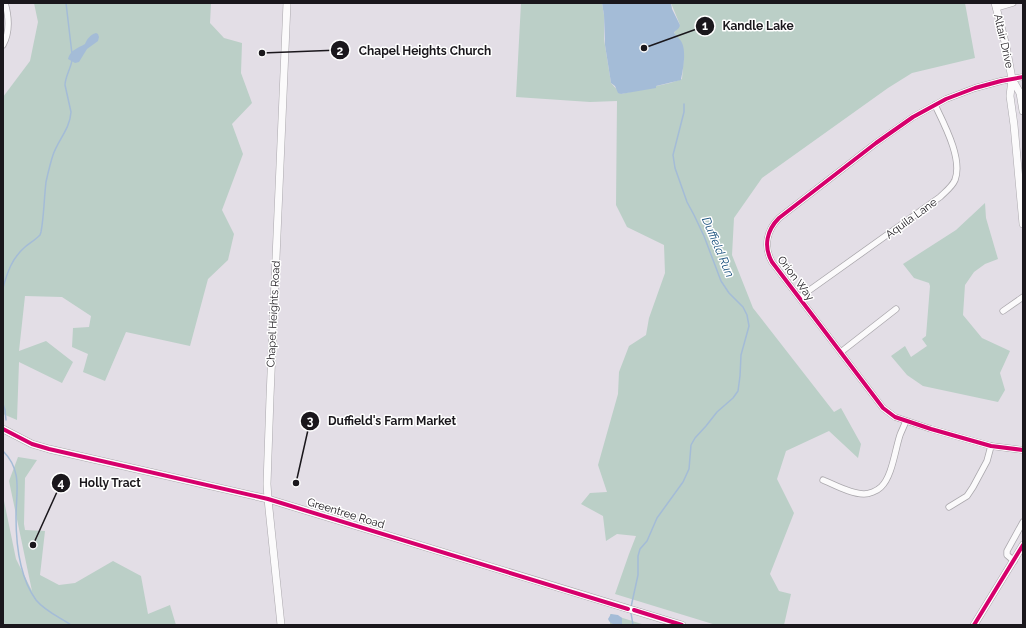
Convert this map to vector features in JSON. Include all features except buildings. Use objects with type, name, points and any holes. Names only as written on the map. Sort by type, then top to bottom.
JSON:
[{"type":"street","points":[[3,45],[9,28],[5,3]]},
{"type":"street","name":"Chapel Heights Road","points":[[281,625],[267,484],[287,3]]},
{"type":"street","points":[[996,5],[1012,3]]},
{"type":"street","name":"Altair Drive","points":[[996,5],[1012,79],[1020,93],[1023,111]]},
{"type":"street","name":"Orion Way","points":[[1023,77],[975,88],[946,99],[913,117],[887,135],[774,223],[770,228],[767,249],[768,256],[775,266],[883,408],[894,417],[992,446],[1023,450]]},
{"type":"street","name":"Altair Drive","points":[[1012,79],[1010,96],[1023,224]]},
{"type":"street","name":"Aquila Lane","points":[[800,298],[940,197],[950,187],[956,173],[955,156],[948,132],[935,105]]},
{"type":"street","points":[[1003,311],[1023,297]]},
{"type":"street","points":[[841,352],[896,309]]},
{"type":"street","points":[[823,480],[855,492],[865,494],[880,488],[888,476],[906,421]]},
{"type":"street","name":"Greentree Road","points":[[3,429],[32,444],[49,449],[268,498],[682,625]]},
{"type":"street","points":[[950,507],[967,496],[987,461],[992,446]]},
{"type":"street","points":[[1014,561],[1007,555],[1007,551],[1023,522]]},
{"type":"street","points":[[974,625],[1023,545]]},
{"type":"green space","points":[[34,3],[211,4],[210,23],[224,38],[242,43],[241,73],[252,103],[232,124],[243,154],[222,210],[234,234],[228,260],[208,279],[190,346],[126,332],[105,381],[83,372],[88,354],[72,347],[73,328],[89,327],[91,316],[62,297],[25,296],[19,351],[46,341],[73,362],[62,383],[19,362],[17,420],[3,414],[3,97],[30,61],[38,22]]},
{"type":"green space","points":[[521,3],[602,3],[604,15],[604,39],[611,83],[621,94],[682,79],[684,54],[674,33],[680,25],[671,3],[965,3],[975,58],[912,73],[888,88],[762,178],[734,218],[732,255],[753,308],[834,412],[841,408],[861,444],[858,458],[829,431],[786,451],[777,479],[794,513],[770,574],[779,591],[791,594],[784,625],[716,625],[615,594],[636,536],[617,534],[606,541],[603,516],[581,504],[590,493],[607,492],[598,465],[618,394],[619,372],[629,346],[646,335],[649,318],[665,273],[664,245],[627,227],[616,205],[617,101],[590,102],[516,97]]},
{"type":"green space","points":[[985,203],[986,218],[998,259],[985,264],[974,272],[965,285],[963,315],[982,338],[1010,351],[1000,373],[1005,390],[998,402],[923,386],[907,375],[891,356],[905,346],[911,357],[927,346],[922,339],[926,336],[930,286],[929,283],[914,278],[903,264],[956,230]]},
{"type":"green space","points":[[18,457],[37,460],[25,478],[24,524],[25,530],[45,531],[40,575],[59,585],[75,583],[113,561],[141,576],[148,614],[170,605],[176,625],[3,625],[3,496],[16,559],[32,591],[9,481]]},
{"type":"green space","points":[[610,614],[645,625],[610,625]]},
{"type":"water","points":[[602,3],[671,3],[672,9],[680,25],[674,33],[681,41],[684,50],[681,80],[656,86],[656,88],[621,94],[618,93],[615,86],[611,83],[605,45]]},
{"type":"water","points":[[96,33],[99,37],[98,41],[87,49],[79,62],[75,63],[68,59],[72,51],[85,44],[89,37]]},
{"type":"water","points":[[611,614],[618,615],[622,618],[622,625],[610,622],[608,619]]},
{"type":"waterway","points":[[66,3],[72,54]]},
{"type":"waterway","points":[[3,288],[8,271],[13,261],[20,251],[40,235],[41,232],[46,182],[49,168],[55,150],[70,118],[71,112],[65,85],[72,60]]},
{"type":"waterway","name":"Duffield Run","points":[[631,607],[638,575],[638,556],[640,549],[647,541],[657,518],[683,482],[689,469],[691,445],[717,412],[733,398],[738,391],[741,355],[749,326],[747,315],[743,307],[729,293],[721,281],[704,236],[687,202],[675,168],[673,155],[684,112],[684,104]]},
{"type":"waterway","points":[[3,404],[6,420]]},
{"type":"waterway","points":[[3,451],[13,466],[16,474],[18,549],[26,582],[36,600],[40,604],[48,611],[71,625]]},
{"type":"waterway","name":"Duffield Run","points":[[631,613],[633,625]]},
{"type":"cycle path","points":[[1023,77],[975,88],[946,99],[913,117],[876,143],[779,218],[769,233],[767,244],[769,256],[772,262],[883,408],[895,417],[931,429],[991,446],[1023,450]]},
{"type":"cycle path","points":[[3,429],[32,444],[49,449],[268,499],[628,609]]},
{"type":"cycle path","points":[[974,625],[1023,545]]},
{"type":"cycle path","points":[[634,610],[682,625]]},
{"type":"place","name":"Kandle Lake","points":[[644,48]]},
{"type":"place","name":"Chapel Heights Church","points":[[262,53]]},
{"type":"place","name":"Duffield's Farm Market","points":[[296,483]]},
{"type":"place","name":"Holly Tract","points":[[33,545]]}]
